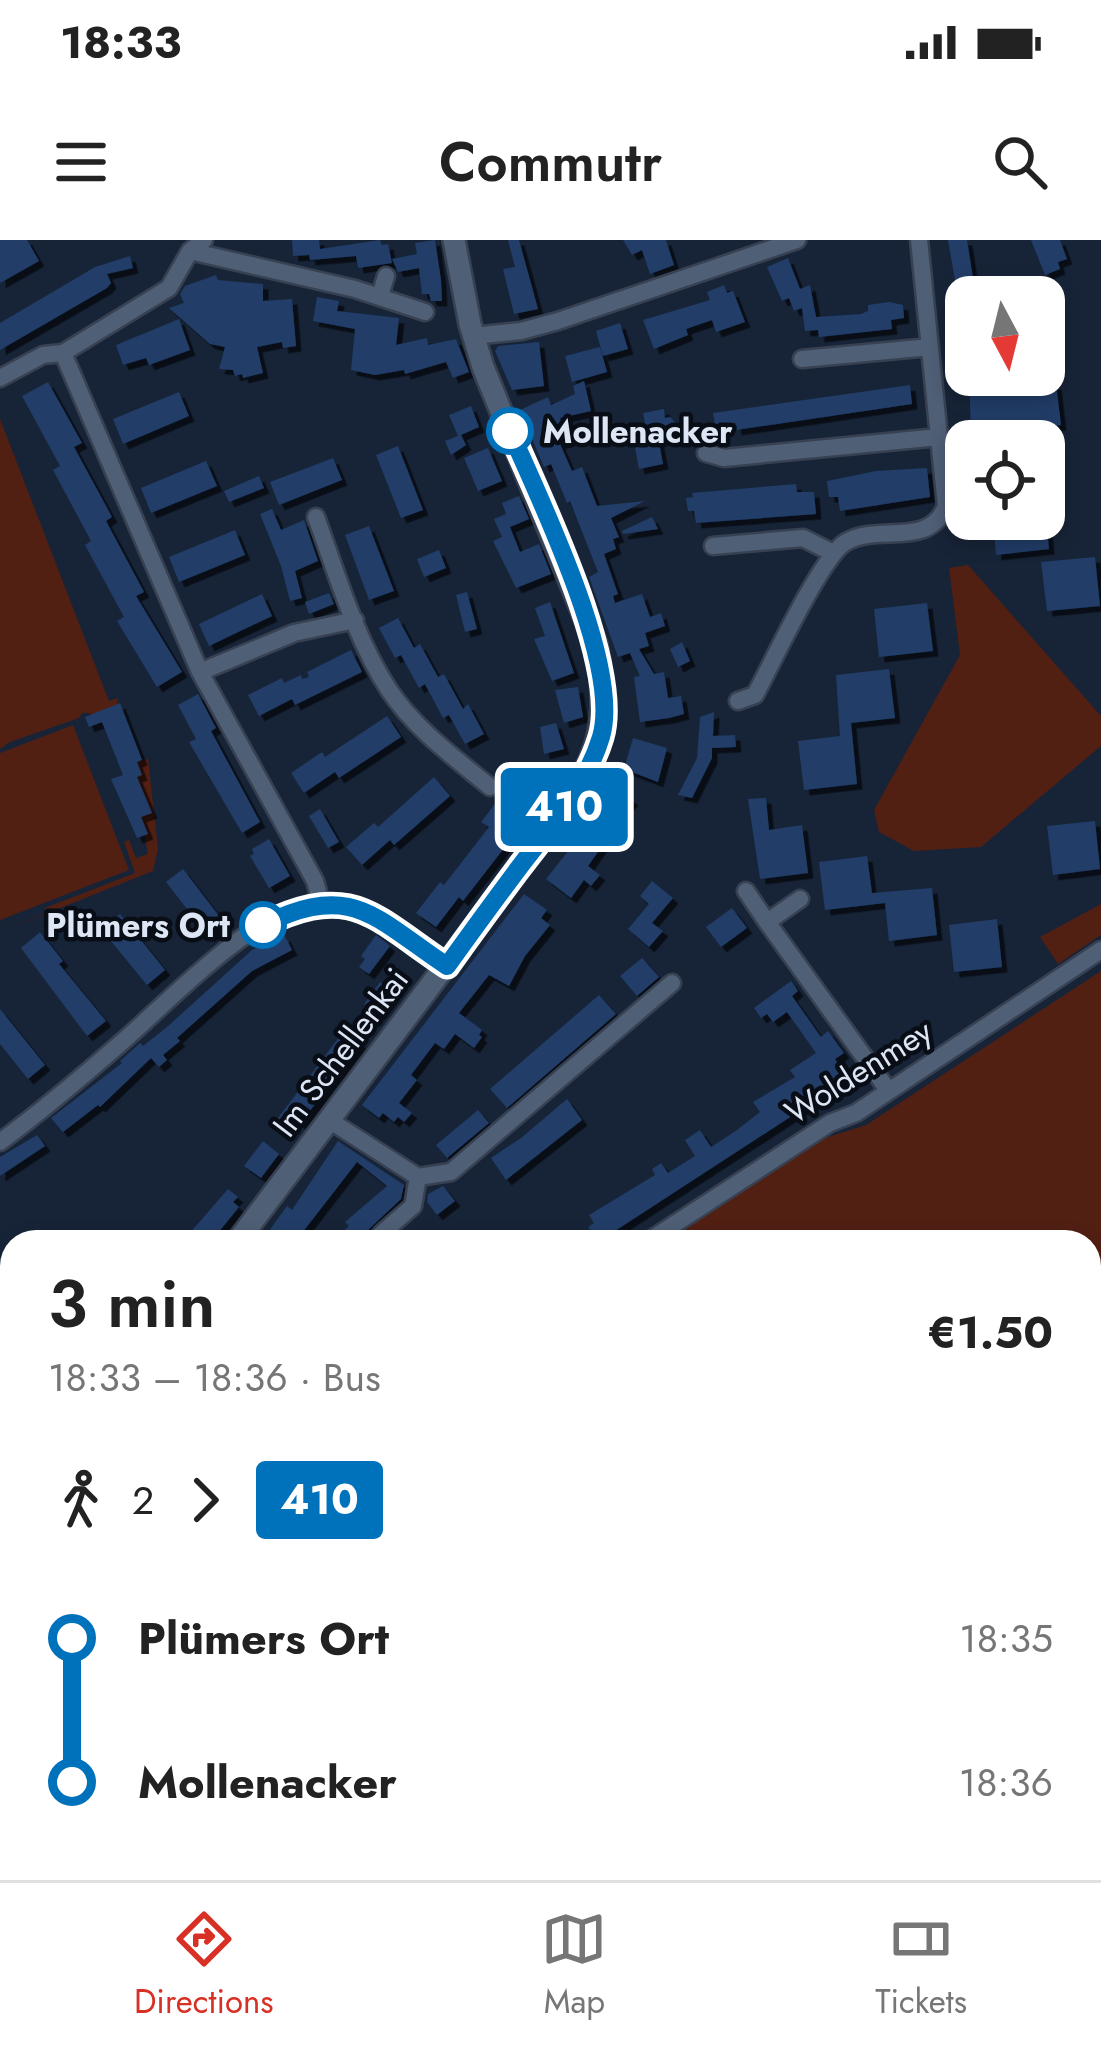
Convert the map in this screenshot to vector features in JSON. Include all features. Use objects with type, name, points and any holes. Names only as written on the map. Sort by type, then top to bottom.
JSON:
[{"type":"street","name":"Im Schellenkai","points":[[246,1230],[573,795],[596,750],[604,718],[605,688],[596,646],[473,336],[454,240]]},
{"type":"street","points":[[473,336],[558,321],[797,240]]},
{"type":"street","points":[[738,701],[755,695],[833,553],[859,538],[923,531],[940,520],[946,506],[919,240]]},
{"type":"street","points":[[0,378],[43,355],[63,353],[170,288],[193,244],[425,313]]},
{"type":"street","points":[[380,296],[386,276]]},
{"type":"street","points":[[802,359],[930,347]]},
{"type":"street","points":[[63,353],[200,671],[315,880],[322,903]]},
{"type":"street","points":[[706,453],[724,458],[940,437]]},
{"type":"street","points":[[316,517],[375,665],[407,713],[490,787]]},
{"type":"street","points":[[713,546],[803,538],[833,553]]},
{"type":"street","points":[[200,671],[294,633],[355,620]]},
{"type":"street","points":[[746,891],[889,1090]]},
{"type":"street","points":[[767,922],[800,899]]},
{"type":"street","points":[[0,1142],[250,933],[286,914],[322,903],[363,911],[447,966]]},
{"type":"street","name":"Woldenmey","points":[[665,1230],[830,1123],[856,1113],[1101,950]]},
{"type":"street","points":[[329,1120],[418,1177],[442,1175],[460,1167],[672,983]]},
{"type":"street","points":[[385,1230],[413,1206],[418,1177]]},
{"type":"shaded area","points":[[0,419],[109,701],[118,698],[114,718],[95,725],[90,713],[82,713],[0,749]]},
{"type":"shaded area","points":[[968,565],[1101,716],[1101,746],[981,847],[914,851],[879,832],[874,810],[960,655],[949,568]]},
{"type":"shaded area","points":[[73,725],[129,870],[0,920],[0,753]]},
{"type":"shaded area","points":[[148,759],[158,849],[153,871],[0,932],[46,913],[45,908],[135,873],[124,842],[129,840],[136,858],[148,854],[141,817],[151,812],[137,777],[142,775],[137,762]]},
{"type":"shaded area","points":[[1101,904],[1101,935],[1058,964],[1040,937]]},
{"type":"shaded area","points":[[1101,971],[1101,1230],[682,1230],[825,1138],[866,1125]]},
{"type":"building","points":[[0,240],[27,240],[39,261],[0,283]]},
{"type":"building","points":[[292,240],[319,240],[320,249],[380,240],[388,244],[392,263],[358,268],[356,256],[310,260],[309,255],[293,256]]},
{"type":"building","points":[[435,240],[442,301],[431,301],[429,294],[422,294],[419,268],[398,272],[392,259],[417,254],[415,243]]},
{"type":"building","points":[[508,240],[519,240],[538,309],[514,314],[503,269],[515,267]]},
{"type":"building","points":[[623,240],[666,240],[674,265],[650,274],[642,250],[632,255]]},
{"type":"building","points":[[948,240],[967,240],[973,276],[954,276]]},
{"type":"building","points":[[1031,240],[1060,240],[1067,259],[1058,262],[1060,269],[1045,275]]},
{"type":"building","points":[[130,256],[133,268],[107,274],[111,283],[107,288],[0,350],[0,323],[95,267]]},
{"type":"building","points":[[788,258],[800,289],[810,285],[816,317],[861,314],[868,311],[868,305],[889,302],[903,305],[904,318],[891,320],[892,329],[819,337],[818,330],[805,331],[802,308],[794,311],[789,298],[782,301],[767,267]]},
{"type":"building","points":[[216,275],[218,280],[263,284],[263,301],[292,299],[296,346],[283,348],[282,342],[257,347],[263,373],[243,378],[233,370],[219,369],[225,347],[210,344],[169,308],[184,303],[180,294],[185,286]]},
{"type":"building","points":[[724,285],[727,293],[733,291],[745,322],[716,332],[712,320],[654,349],[643,320],[710,300],[707,292]]},
{"type":"building","points":[[317,297],[339,301],[337,311],[399,318],[396,345],[427,338],[428,345],[456,339],[469,372],[453,378],[446,362],[405,374],[404,370],[375,375],[351,370],[355,329],[313,321]]},
{"type":"building","points":[[179,319],[190,350],[149,365],[146,358],[123,365],[116,345]]},
{"type":"building","points":[[620,323],[628,349],[603,356],[596,331]]},
{"type":"building","points":[[539,342],[544,386],[512,390],[495,351],[498,346]]},
{"type":"building","points":[[600,347],[607,372],[572,382],[565,356]]},
{"type":"building","points":[[584,381],[591,411],[560,418],[569,440],[560,444],[572,471],[582,467],[597,506],[645,501],[611,518],[619,537],[613,539],[616,549],[604,554],[618,594],[613,596],[615,603],[642,594],[650,617],[661,613],[665,626],[645,633],[649,646],[639,649],[654,674],[664,672],[668,698],[681,696],[684,714],[640,722],[634,677],[640,676],[630,653],[618,657],[589,577],[598,572],[570,501],[567,503],[551,464],[544,467],[520,410],[548,397],[551,405],[575,394],[573,386]]},
{"type":"building","points":[[48,382],[82,443],[74,447],[112,517],[106,521],[144,592],[136,596],[182,672],[157,687],[117,621],[124,617],[85,545],[91,541],[53,470],[60,466],[22,396]]},
{"type":"building","points":[[910,385],[912,404],[736,430],[735,423],[715,425],[713,413]]},
{"type":"building","points":[[179,392],[189,416],[123,444],[113,419]]},
{"type":"building","points":[[970,396],[1057,396],[1060,420],[970,420]]},
{"type":"building","points":[[471,406],[479,427],[461,435],[466,445],[451,455],[445,441],[458,436],[449,415]]},
{"type":"building","points":[[664,409],[677,433],[648,438],[643,413]]},
{"type":"building","points":[[658,437],[663,464],[639,469],[634,442]]},
{"type":"building","points":[[398,446],[423,510],[401,518],[376,455]]},
{"type":"building","points":[[488,448],[502,481],[478,491],[464,458]]},
{"type":"building","points":[[333,458],[342,480],[279,505],[270,482]]},
{"type":"building","points":[[206,461],[217,486],[151,513],[141,488]]},
{"type":"building","points":[[927,468],[930,497],[840,511],[838,497],[829,497],[827,481]]},
{"type":"building","points":[[259,476],[264,488],[229,502],[224,491]]},
{"type":"building","points":[[796,484],[797,492],[814,492],[816,514],[696,523],[694,511],[688,511],[686,498],[693,497],[692,493]]},
{"type":"building","points":[[519,496],[529,519],[510,527],[520,552],[539,544],[551,574],[516,588],[493,541],[502,537],[494,519],[506,514],[502,503]]},
{"type":"building","points":[[272,509],[281,530],[304,520],[318,561],[295,571],[302,598],[290,601],[260,514]]},
{"type":"building","points":[[652,517],[658,529],[623,534],[622,531]]},
{"type":"building","points":[[369,526],[394,591],[369,600],[345,535]]},
{"type":"building","points":[[235,530],[245,555],[179,582],[169,557]]},
{"type":"building","points":[[995,540],[1048,540],[1049,549],[996,555]]},
{"type":"building","points":[[439,550],[446,568],[424,577],[417,559]]},
{"type":"building","points":[[1095,557],[1100,606],[1047,611],[1041,562]]},
{"type":"building","points":[[467,592],[477,629],[465,632],[456,595]]},
{"type":"building","points":[[329,593],[334,604],[309,614],[305,602]]},
{"type":"building","points":[[262,594],[272,616],[209,646],[199,624]]},
{"type":"building","points":[[550,602],[574,673],[552,681],[534,639],[545,636],[535,608]]},
{"type":"building","points":[[927,603],[933,651],[879,657],[874,609]]},
{"type":"building","points":[[398,618],[414,648],[420,644],[438,677],[444,674],[463,709],[468,704],[484,734],[465,744],[449,715],[443,718],[425,684],[419,688],[401,655],[395,658],[379,628]]},
{"type":"building","points":[[682,642],[690,661],[678,667],[670,649]]},
{"type":"building","points":[[351,650],[362,672],[295,705],[292,699],[259,716],[248,695],[282,678],[284,683],[301,675],[302,679],[309,677],[307,672]]},
{"type":"building","points":[[889,669],[895,718],[851,723],[857,784],[804,790],[798,741],[840,736],[836,675]]},
{"type":"building","points":[[578,687],[583,717],[564,723],[555,690]]},
{"type":"building","points":[[198,694],[216,728],[211,731],[260,822],[242,833],[189,742],[196,739],[178,705]]},
{"type":"building","points":[[120,703],[142,760],[137,762],[142,775],[137,777],[152,813],[141,817],[148,834],[137,838],[111,779],[123,775],[102,722],[89,727],[85,717]]},
{"type":"building","points":[[714,712],[713,736],[735,735],[736,747],[712,748],[712,758],[692,798],[678,795],[697,758],[700,717]]},
{"type":"building","points":[[387,716],[401,737],[339,778],[335,772],[304,793],[291,773],[322,752],[325,757]]},
{"type":"building","points":[[556,723],[564,749],[544,754],[540,727]]},
{"type":"building","points":[[633,738],[667,748],[658,782],[624,769]]},
{"type":"building","points":[[434,777],[450,796],[394,845],[390,840],[362,865],[346,847],[374,823],[378,827]]},
{"type":"building","points":[[618,788],[633,800],[588,866],[600,875],[591,886],[584,880],[571,898],[546,879]]},
{"type":"building","points":[[505,791],[528,809],[463,901],[459,897],[436,927],[416,913],[489,827],[481,822]]},
{"type":"building","points":[[766,798],[769,830],[802,825],[808,873],[760,879],[748,799]]},
{"type":"building","points":[[320,809],[339,842],[328,848],[309,816]]},
{"type":"building","points":[[1095,821],[1100,869],[1053,875],[1047,826]]},
{"type":"building","points":[[269,839],[290,876],[269,888],[250,856],[252,849]]},
{"type":"building","points":[[867,856],[872,893],[932,888],[937,935],[889,941],[885,903],[825,910],[819,862]]},
{"type":"building","points":[[183,869],[226,925],[209,937],[166,882]]},
{"type":"building","points":[[652,881],[673,898],[652,923],[663,931],[649,947],[628,929],[649,904],[640,896]]},
{"type":"building","points":[[524,894],[547,910],[541,918],[550,925],[509,986],[489,975],[459,1013],[482,1030],[482,1037],[474,1048],[455,1034],[444,1049],[435,1043],[411,1075],[417,1080],[399,1103],[412,1113],[404,1122],[398,1117],[394,1122],[383,1113],[379,1118],[362,1105]]},
{"type":"building","points":[[732,908],[747,928],[721,947],[706,927]]},
{"type":"building","points":[[120,914],[165,970],[147,985],[101,929]]},
{"type":"building","points":[[997,919],[1002,967],[954,972],[949,925]]},
{"type":"building","points":[[40,932],[63,961],[59,964],[106,1021],[87,1036],[21,948]]},
{"type":"building","points":[[376,935],[390,946],[369,974],[359,967]]},
{"type":"building","points":[[285,936],[292,950],[252,971],[177,1038],[180,1041],[163,1055],[167,1060],[159,1067],[151,1058],[100,1107],[63,1132],[51,1118],[122,1063],[140,1043],[143,1046],[167,1027],[252,950]]},
{"type":"building","points":[[642,958],[659,977],[637,996],[620,976]]},
{"type":"building","points":[[791,981],[798,991],[792,996],[821,1037],[828,1031],[844,1053],[835,1059],[846,1077],[844,1082],[616,1230],[590,1230],[594,1223],[589,1215],[655,1175],[652,1169],[661,1163],[668,1173],[695,1156],[685,1140],[700,1130],[711,1147],[737,1130],[760,1112],[753,1102],[795,1077],[790,1070],[816,1053],[787,1012],[773,1022],[767,1014],[761,1018],[754,1008]]},
{"type":"building","points":[[380,982],[395,994],[379,1015],[364,1004]]},
{"type":"building","points":[[599,995],[616,1014],[507,1108],[490,1089]]},
{"type":"building","points":[[0,1009],[45,1065],[28,1079],[0,1044]]},
{"type":"building","points":[[349,1024],[359,1031],[354,1038],[361,1043],[300,1124],[293,1119],[288,1125],[278,1118]]},
{"type":"building","points":[[567,1099],[582,1120],[506,1180],[491,1158]]},
{"type":"building","points":[[478,1110],[489,1123],[447,1158],[436,1145]]},
{"type":"building","points":[[37,1135],[45,1146],[0,1176],[0,1157]]},
{"type":"building","points":[[263,1141],[279,1154],[261,1178],[244,1166]]},
{"type":"building","points":[[338,1141],[404,1185],[401,1199],[369,1230],[344,1230],[349,1226],[345,1222],[387,1186],[357,1162],[304,1230],[270,1230],[287,1206],[292,1210]]},
{"type":"building","points":[[443,1186],[455,1201],[437,1215],[427,1202],[428,1194]]},
{"type":"building","points":[[228,1189],[238,1197],[233,1202],[239,1207],[220,1230],[192,1230]]},
{"type":"bus line","name":"410","points":[[263,925],[314,904],[344,905],[379,920],[447,966],[573,795],[589,766],[604,718],[605,688],[596,646],[510,431]]},
{"type":"place","name":"Mollenacker","points":[[510,431]]},
{"type":"place","name":"Plümers Ort","points":[[263,925]]}]
